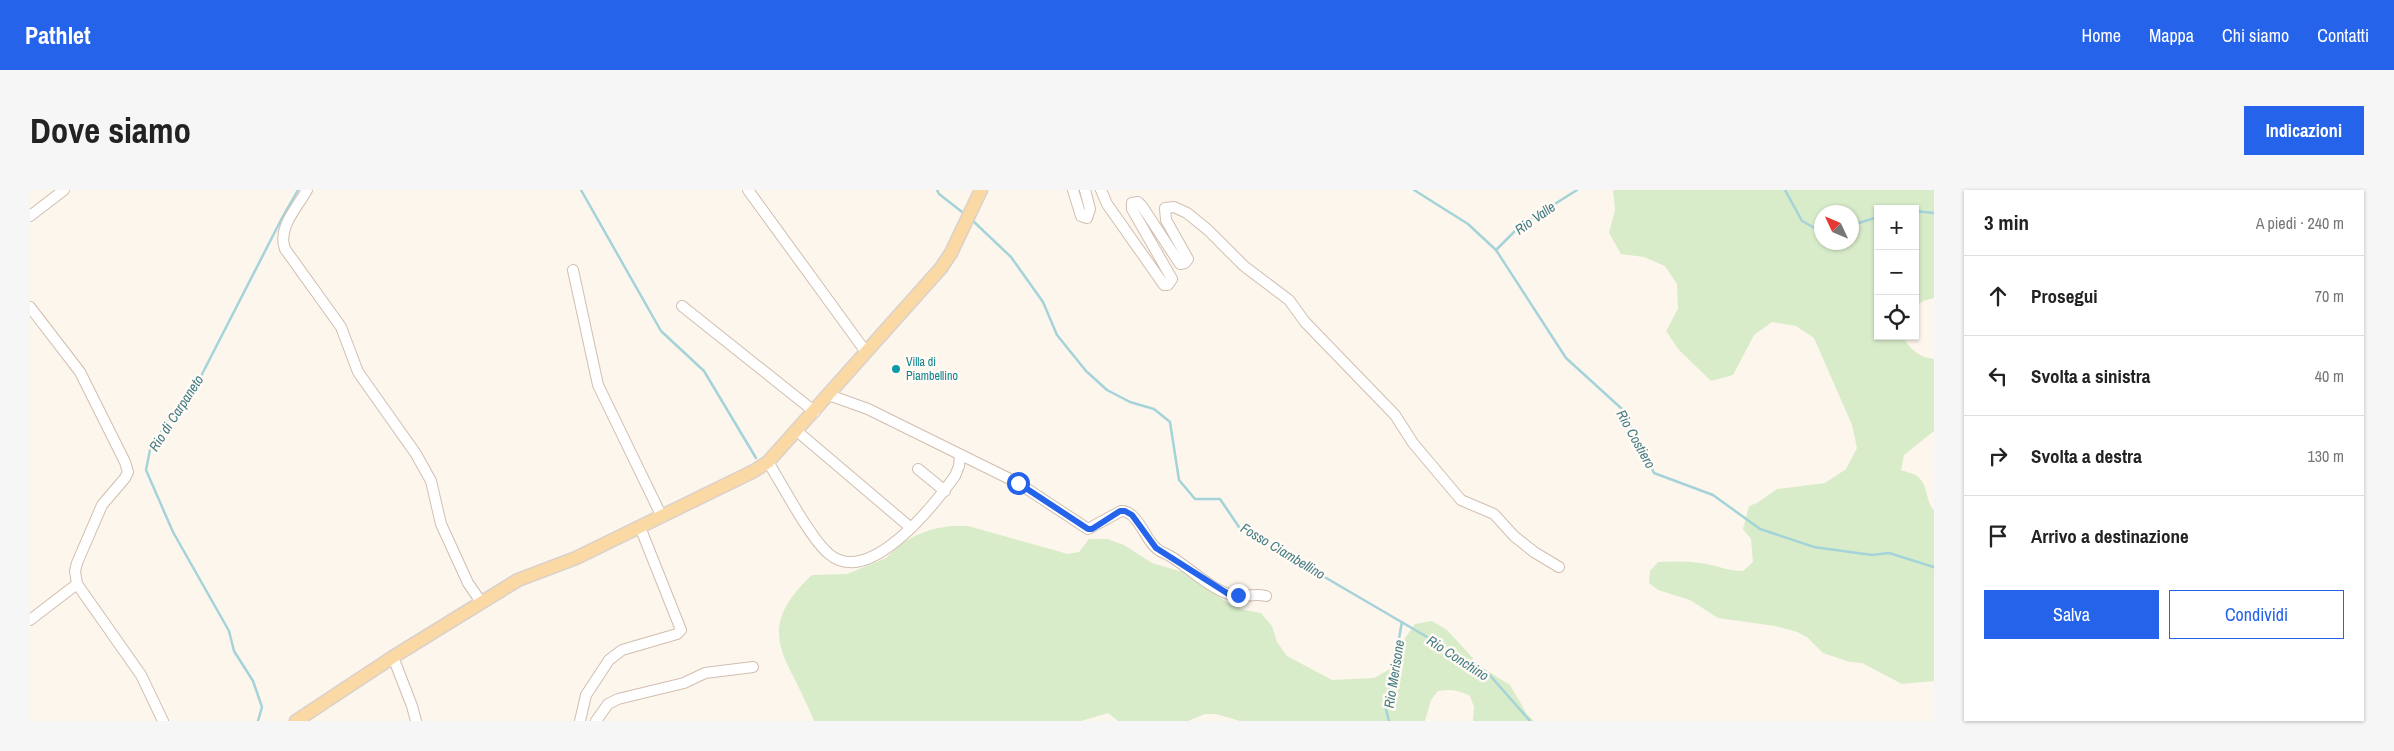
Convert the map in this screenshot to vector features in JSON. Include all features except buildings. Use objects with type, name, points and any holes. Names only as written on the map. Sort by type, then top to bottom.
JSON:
[{"type":"main road","points":[[296,721],[393,657],[518,580],[576,558],[754,472],[768,462],[798,432],[941,268],[981,190]]},
{"type":"street","points":[[30,216],[64,190]]},
{"type":"street","points":[[308,190],[283,230],[282,240],[285,249],[341,327],[358,372],[416,454],[431,481],[441,524],[468,583],[481,602]]},
{"type":"street","points":[[748,190],[866,352]]},
{"type":"street","points":[[1073,190],[1081,216],[1087,218],[1090,210],[1085,190]]},
{"type":"street","points":[[1101,190],[1107,204],[1164,285],[1168,285],[1172,279],[1132,209],[1132,203],[1138,202],[1142,206],[1180,264],[1186,263],[1188,259],[1166,220],[1166,208],[1174,207],[1187,213],[1208,230],[1244,266],[1289,300],[1305,322],[1395,415],[1413,443],[1451,491],[1461,500],[1494,514],[1514,536],[1534,552],[1559,567]]},
{"type":"street","points":[[573,270],[598,385],[662,517]]},
{"type":"street","points":[[682,306],[815,412]]},
{"type":"street","points":[[30,307],[80,372],[126,462],[128,472],[126,478],[102,506],[75,571],[77,584],[141,675],[163,721]]},
{"type":"street","points":[[829,395],[878,413],[1018,483],[1088,529],[1092,529],[1120,511],[1125,511],[1132,515],[1156,548],[1230,595],[1246,596],[1258,594],[1266,596]]},
{"type":"street","points":[[798,432],[910,528]]},
{"type":"street","points":[[768,462],[825,551],[843,563],[858,562],[888,548],[910,528],[945,491],[956,476],[960,466],[960,455]]},
{"type":"street","points":[[918,469],[945,491]]},
{"type":"street","points":[[580,721],[586,695],[609,660],[622,650],[677,634],[681,630],[640,527]]},
{"type":"street","points":[[30,620],[77,584]]},
{"type":"street","points":[[393,657],[416,721]]},
{"type":"street","points":[[596,721],[608,704],[618,699],[684,683],[704,673],[754,667]]},
{"type":"green space","points":[[1613,190],[1934,190],[1934,298],[1919,304],[1919,205],[1874,205],[1874,340],[1905,340],[1915,352],[1924,357],[1934,359],[1934,431],[1904,455],[1901,470],[1915,475],[1921,480],[1934,510],[1934,681],[1902,684],[1862,663],[1850,662],[1823,653],[1807,637],[1797,632],[1775,626],[1718,618],[1690,600],[1658,590],[1649,583],[1650,571],[1658,562],[1695,562],[1729,570],[1743,571],[1753,562],[1751,539],[1743,529],[1749,506],[1757,503],[1777,489],[1825,483],[1846,469],[1857,448],[1852,425],[1814,338],[1796,326],[1772,322],[1754,335],[1733,375],[1711,381],[1679,350],[1666,331],[1678,309],[1677,284],[1665,266],[1644,257],[1621,254],[1609,233],[1615,210]]},
{"type":"green space","points":[[968,526],[1068,554],[1079,552],[1089,539],[1107,539],[1124,545],[1152,563],[1186,573],[1228,603],[1244,610],[1261,613],[1272,626],[1277,642],[1287,656],[1332,680],[1374,678],[1390,669],[1400,654],[1405,638],[1415,624],[1432,621],[1447,630],[1481,667],[1510,685],[1527,714],[1534,721],[1473,721],[1474,707],[1470,696],[1458,691],[1447,690],[1438,691],[1431,700],[1425,721],[1240,721],[1216,714],[1205,714],[1188,721],[1118,721],[1108,713],[1081,721],[814,721],[786,662],[781,646],[779,630],[783,613],[793,595],[812,575],[847,574],[886,558],[902,543],[917,535],[933,529]]},
{"type":"waterway","name":"Rio di Carpaneto","points":[[258,721],[262,707],[253,681],[234,651],[229,631],[173,532],[146,470],[150,450],[171,416],[198,382],[298,190]]},
{"type":"waterway","points":[[581,190],[661,331],[704,371],[756,458]]},
{"type":"waterway","name":"Fosso Ciambellino","points":[[937,190],[939,194],[966,215]]},
{"type":"waterway","name":"Rio Costiero","points":[[1414,190],[1468,224],[1496,250],[1566,358],[1622,409],[1654,473],[1713,495],[1760,529],[1814,547],[1872,555],[1889,553],[1934,567]]},
{"type":"waterway","name":"Rio Valle","points":[[1496,250],[1520,226],[1577,190]]},
{"type":"waterway","name":"Rio Valle","points":[[1785,190],[1802,221],[1814,228]]},
{"type":"waterway","name":"Rio Valle","points":[[1919,211],[1934,213]]},
{"type":"waterway","name":"Rio Valle","points":[[1859,223],[1874,218]]},
{"type":"waterway","name":"Fosso Ciambellino","points":[[972,220],[1011,257],[1043,302],[1057,335],[1086,371],[1107,390],[1130,402],[1154,409],[1170,422],[1179,480],[1195,499],[1220,499],[1239,527],[1487,672],[1530,721]]},
{"type":"waterway","name":"Rio Merisone","points":[[1389,721],[1386,709],[1402,622]]},
{"type":"place","name":"Villa di Piambellino","points":[[896,369]]},
{"type":"route","points":[[1018,483],[1088,529],[1092,529],[1120,511],[1125,511],[1132,515],[1143,529],[1149,541],[1161,552],[1230,595],[1238,595]]},
{"type":"water label","name":"Rio Conchino","points":[[1458,658]]}]
